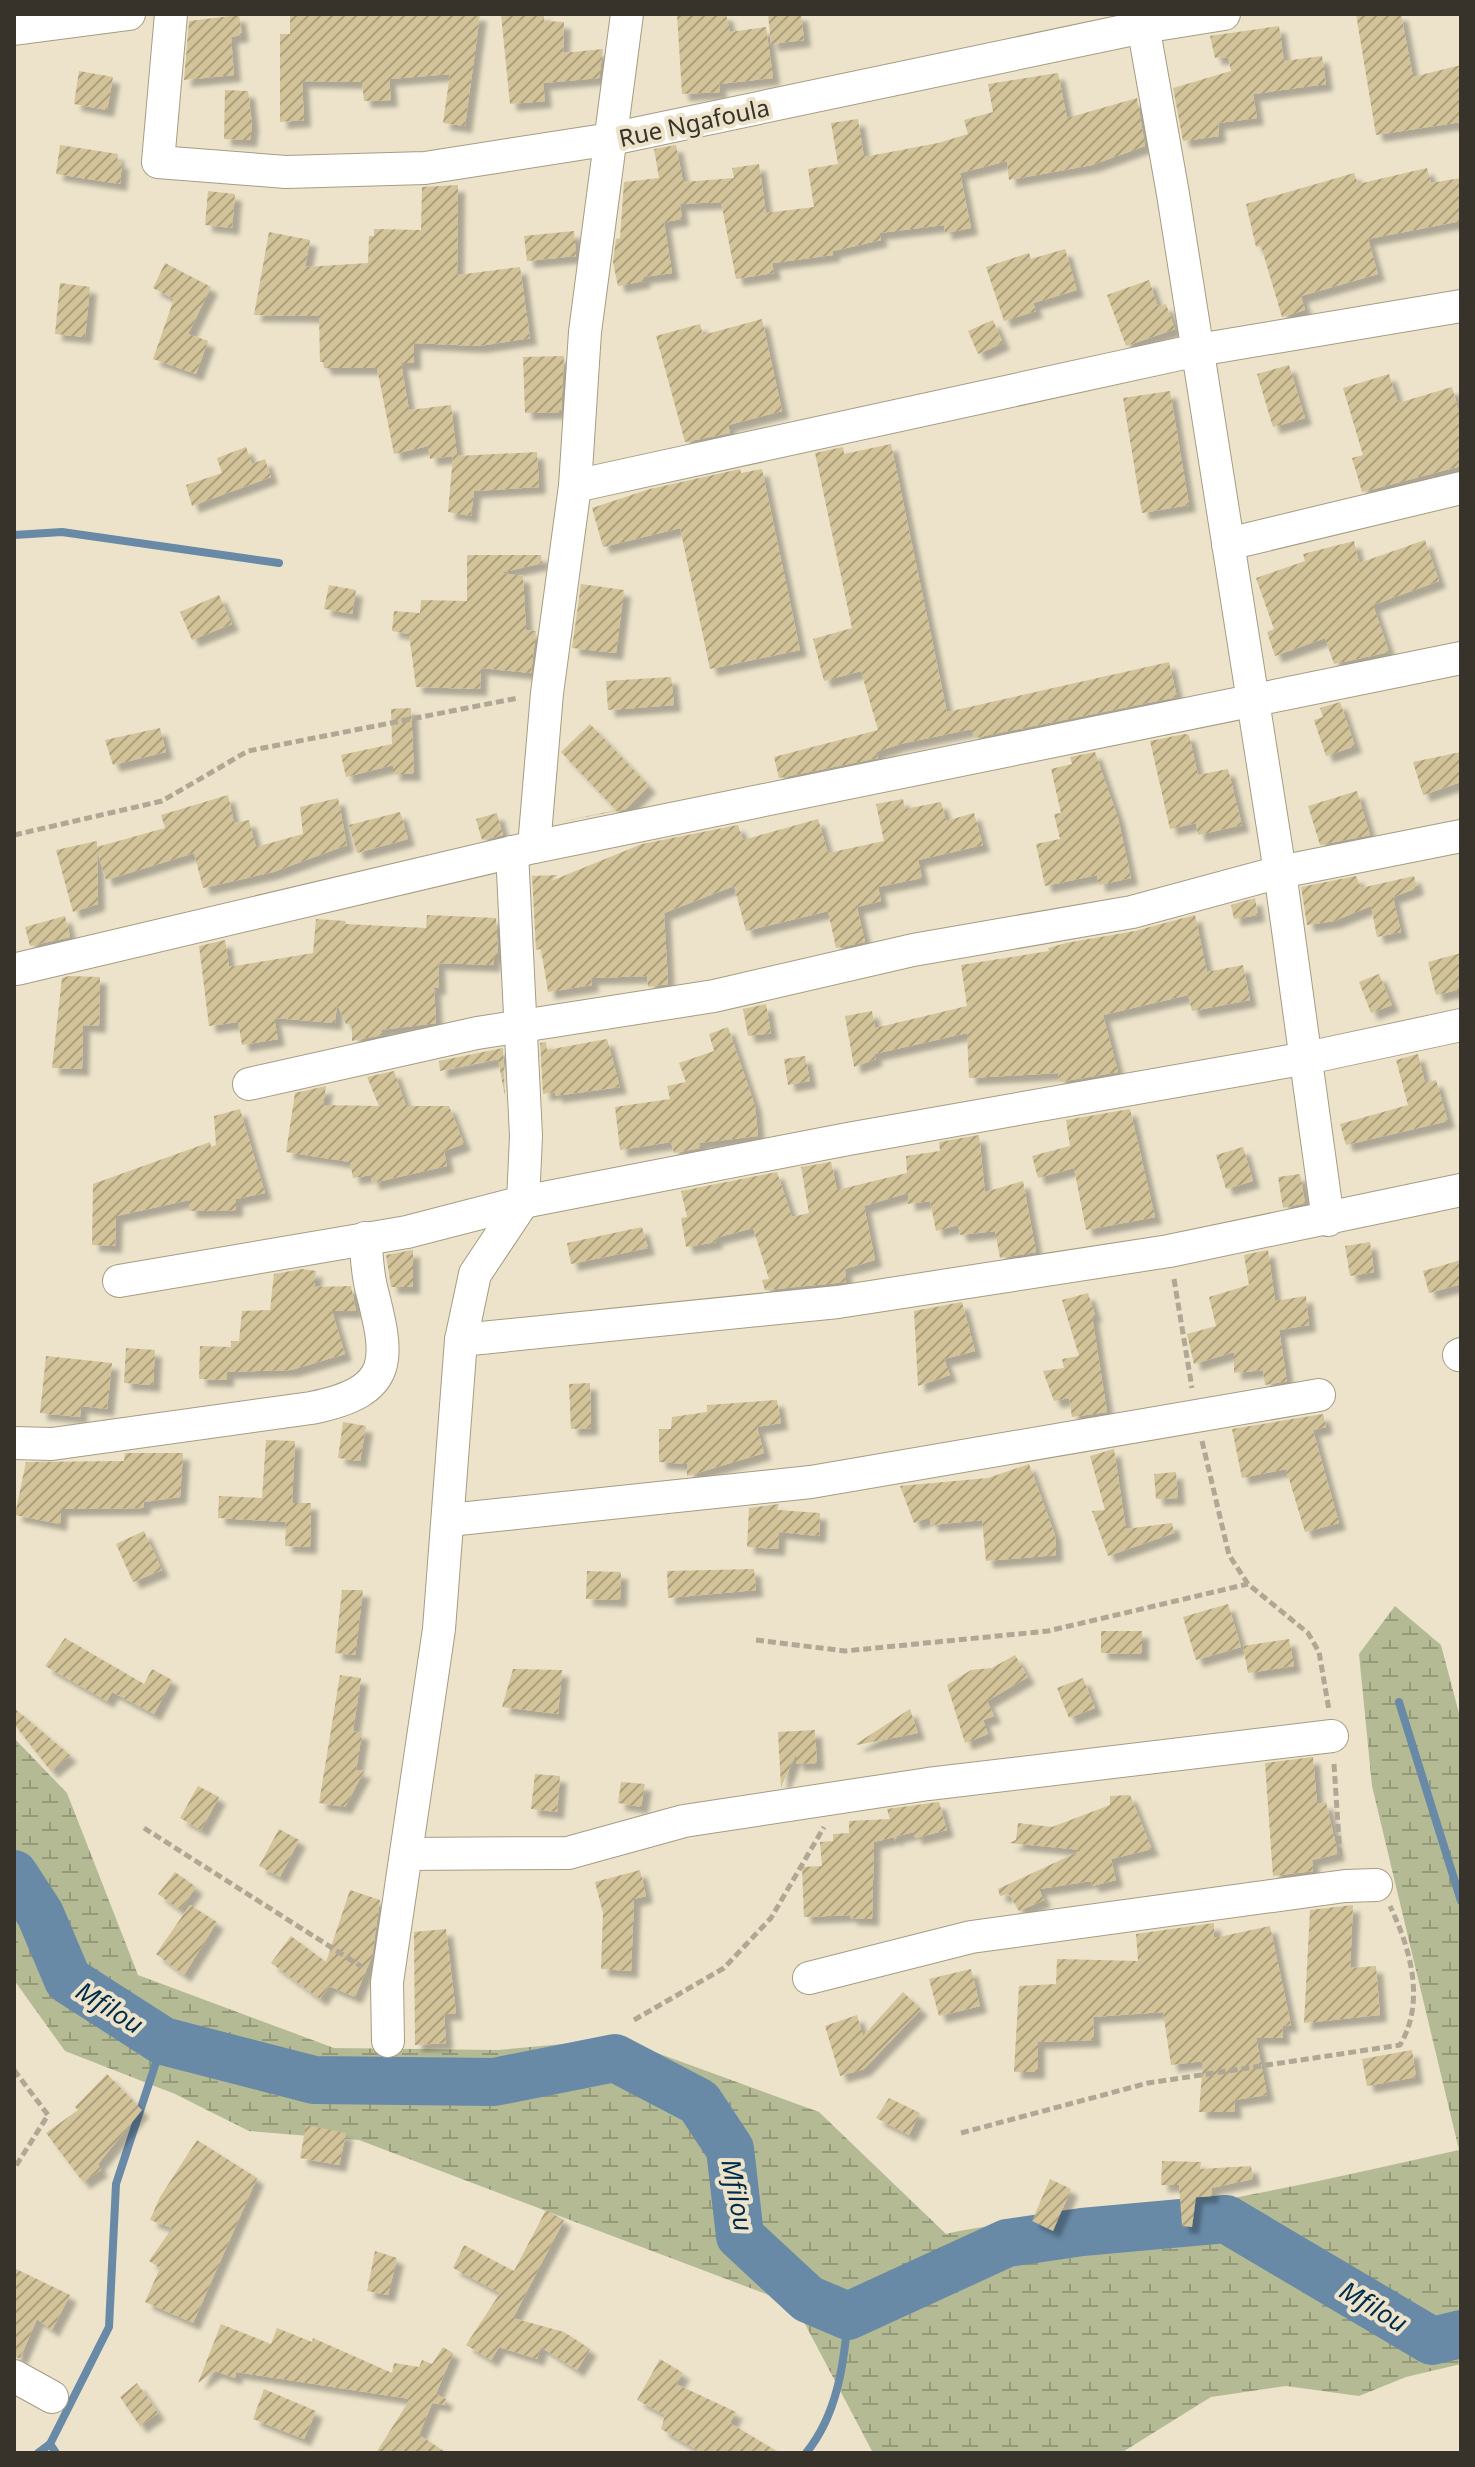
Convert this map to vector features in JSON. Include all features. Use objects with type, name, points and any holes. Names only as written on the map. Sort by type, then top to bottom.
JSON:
[{"type":"street","points":[[14,29],[129,14]]},
{"type":"street","name":"Rue Ngafoula","points":[[171,14],[158,162],[286,172],[425,168],[611,139],[1142,20],[1224,14]]},
{"type":"street","points":[[388,2041],[387,1982],[430,1710],[449,1520],[461,1340],[475,1274],[523,1202],[526,1136],[519,1025],[523,850],[575,486],[585,332],[627,14]]},
{"type":"street","points":[[1142,20],[1198,350],[1280,872],[1328,1220]]},
{"type":"street","points":[[575,486],[1198,350],[1461,306]]},
{"type":"street","points":[[1228,544],[1461,488]]},
{"type":"street","points":[[17,969],[523,850],[1461,658]]},
{"type":"street","points":[[249,1084],[519,1025],[714,996],[913,950],[1132,912],[1280,872],[1461,836]]},
{"type":"street","points":[[119,1281],[407,1232],[523,1202],[848,1139],[1307,1058],[1461,1025]]},
{"type":"street","points":[[461,1340],[838,1302],[1169,1251],[1461,1190]]},
{"type":"street","points":[[14,1443],[52,1444],[339,1403],[377,1377],[385,1358],[383,1326],[371,1285],[365,1238]]},
{"type":"street","points":[[449,1520],[811,1482],[1319,1395]]},
{"type":"street","points":[[406,1854],[568,1853],[684,1821],[928,1784],[1332,1736]]},
{"type":"street","points":[[809,1978],[971,1937],[1360,1886]]},
{"type":"street","points":[[14,2376],[52,2397]]},
{"type":"path","points":[[14,835],[162,801],[248,751],[547,693]]},
{"type":"path","points":[[961,2133],[1148,2083],[1400,2045],[1411,2027],[1411,1953],[1387,1898],[1360,1886],[1319,1652],[1308,1633],[1248,1584],[1229,1555],[1196,1415],[1169,1251]]},
{"type":"path","points":[[756,1640],[845,1651],[1048,1631],[1248,1584]]},
{"type":"path","points":[[634,2020],[724,1968],[771,1918],[825,1826],[847,1798]]},
{"type":"path","points":[[144,1828],[387,1982]]},
{"type":"path","points":[[14,2070],[48,2115],[14,2169]]},
{"type":"green space","points":[[1395,1606],[1441,1645],[1461,1721],[1461,2364],[1406,2377],[1359,2396],[1286,2386],[1211,2397],[1121,2453],[873,2453],[795,2305],[359,2140],[249,2131],[175,2094],[65,2051],[14,1980],[14,1738],[67,1793],[138,1975],[334,2048],[498,2050],[619,2039],[819,2112],[946,2234],[988,2226],[1089,2220],[1154,2212],[1285,2188],[1459,2150],[1372,1786],[1359,1654]]},
{"type":"building","points":[[290,14],[480,14],[465,126],[443,123],[450,74],[389,79],[391,100],[364,101],[362,82],[302,81],[304,120],[280,122],[280,34],[290,34]]},
{"type":"building","points":[[501,14],[544,14],[544,21],[564,22],[563,53],[603,49],[599,78],[543,83],[545,101],[510,104]]},
{"type":"building","points":[[677,14],[726,14],[730,32],[766,27],[773,78],[719,84],[720,92],[682,94]]},
{"type":"building","points":[[768,14],[801,14],[804,40],[771,44]]},
{"type":"building","points":[[1356,14],[1401,14],[1413,77],[1461,65],[1461,122],[1376,135]]},
{"type":"building","points":[[239,15],[242,35],[231,37],[234,75],[184,80],[189,21]]},
{"type":"building","points":[[1279,26],[1284,61],[1322,56],[1326,84],[1253,94],[1257,118],[1218,123],[1219,136],[1183,141],[1173,88],[1231,71],[1228,57],[1215,58],[1210,36]]},
{"type":"building","points":[[79,71],[113,77],[107,110],[74,104]]},
{"type":"building","points":[[1058,73],[1067,118],[1137,98],[1145,146],[1092,165],[1009,180],[1007,161],[960,173],[971,228],[945,233],[944,225],[879,233],[881,240],[833,251],[833,255],[772,263],[774,273],[736,279],[721,202],[680,204],[682,219],[664,222],[672,273],[643,277],[644,281],[618,286],[613,262],[616,239],[620,238],[624,182],[659,178],[654,149],[676,145],[683,182],[734,178],[732,168],[759,164],[766,213],[814,207],[808,169],[838,164],[831,123],[858,119],[864,157],[938,143],[968,134],[964,120],[993,112],[988,84]]},
{"type":"building","points":[[225,90],[248,91],[252,124],[250,140],[224,139]]},
{"type":"building","points":[[60,145],[118,154],[117,161],[122,162],[120,184],[56,174]]},
{"type":"building","points":[[1427,168],[1431,183],[1461,178],[1461,221],[1368,239],[1378,274],[1301,296],[1305,310],[1282,317],[1261,246],[1256,247],[1246,204],[1354,173],[1358,184]]},
{"type":"building","points":[[458,185],[457,275],[520,267],[530,338],[479,346],[414,343],[414,363],[401,363],[409,410],[451,405],[457,456],[537,452],[539,487],[474,491],[471,516],[448,512],[453,456],[430,459],[428,446],[394,454],[377,368],[324,368],[323,362],[320,362],[319,316],[254,315],[269,232],[310,240],[305,267],[368,263],[369,236],[374,236],[374,229],[421,230],[422,187]]},
{"type":"building","points":[[208,191],[235,194],[232,228],[205,225]]},
{"type":"building","points":[[574,231],[576,256],[527,261],[524,236]]},
{"type":"building","points":[[1065,249],[1077,290],[1033,303],[1036,311],[1004,321],[986,267],[1029,253],[1031,259]]},
{"type":"building","points":[[165,263],[211,287],[188,334],[208,341],[196,374],[153,359],[174,299],[153,288]]},
{"type":"building","points":[[1149,280],[1158,307],[1166,304],[1175,329],[1126,346],[1107,295]]},
{"type":"building","points":[[60,283],[90,287],[85,337],[55,334]]},
{"type":"building","points":[[762,319],[782,411],[728,425],[730,433],[685,442],[656,336],[700,324],[703,335]]},
{"type":"building","points":[[993,320],[1003,343],[978,354],[968,331]]},
{"type":"building","points":[[564,356],[561,412],[525,413],[523,357]]},
{"type":"building","points":[[1289,365],[1305,418],[1273,427],[1257,374]]},
{"type":"building","points":[[1389,374],[1398,403],[1452,387],[1461,419],[1461,466],[1362,492],[1352,458],[1363,455],[1343,388]]},
{"type":"building","points":[[1170,391],[1189,505],[1142,513],[1123,398]]},
{"type":"building","points":[[891,444],[947,712],[1169,662],[1177,697],[974,738],[972,729],[900,744],[876,752],[878,758],[779,778],[774,757],[878,730],[861,671],[824,681],[813,639],[852,628],[815,453],[843,447],[844,454]]},
{"type":"building","points":[[246,447],[252,464],[265,459],[271,477],[192,506],[186,485],[222,473],[217,458]]},
{"type":"building","points":[[740,469],[741,473],[762,469],[800,650],[710,669],[680,528],[603,547],[592,508],[650,489]]},
{"type":"building","points":[[1425,540],[1439,581],[1373,605],[1389,652],[1334,664],[1325,638],[1275,656],[1267,632],[1274,629],[1256,578],[1305,561],[1303,554],[1354,541],[1359,563]]},
{"type":"building","points":[[467,555],[541,555],[542,563],[500,573],[523,576],[526,630],[536,631],[531,673],[481,668],[480,689],[416,687],[409,634],[392,631],[394,611],[420,613],[421,600],[467,601]]},
{"type":"building","points":[[581,584],[624,590],[616,653],[572,648]]},
{"type":"building","points":[[329,585],[356,590],[352,614],[324,609]]},
{"type":"building","points":[[219,595],[232,624],[192,640],[180,612]]},
{"type":"building","points":[[671,677],[674,705],[608,710],[606,681]]},
{"type":"building","points":[[1340,702],[1355,746],[1326,756],[1314,720],[1323,717],[1320,708]]},
{"type":"building","points":[[411,708],[414,774],[393,774],[393,765],[346,777],[341,755],[392,744],[391,709]]},
{"type":"building","points":[[590,724],[649,786],[626,809],[555,823],[616,810],[561,752]]},
{"type":"building","points":[[160,728],[166,752],[113,765],[105,740]]},
{"type":"building","points":[[1189,735],[1198,775],[1228,769],[1242,825],[1198,835],[1196,823],[1170,829],[1150,741]]},
{"type":"building","points":[[1095,752],[1118,818],[1131,878],[1099,885],[1097,875],[1045,886],[1036,844],[1060,839],[1054,814],[1061,813],[1051,769],[1072,764],[1070,757]]},
{"type":"building","points":[[1461,752],[1461,782],[1423,795],[1413,762]]},
{"type":"building","points":[[1357,791],[1370,835],[1320,845],[1308,806]]},
{"type":"building","points":[[228,795],[234,823],[249,820],[256,847],[303,834],[300,807],[338,798],[347,845],[273,872],[203,888],[194,853],[106,880],[97,851],[98,904],[73,912],[56,850],[97,841],[97,847],[165,828],[161,815]]},
{"type":"building","points":[[903,799],[905,809],[941,802],[946,821],[974,813],[983,845],[918,860],[922,878],[878,887],[881,901],[857,907],[865,942],[836,948],[828,911],[746,931],[734,886],[664,913],[668,984],[648,987],[647,976],[591,978],[592,985],[548,992],[541,949],[536,950],[532,876],[558,875],[551,881],[642,844],[738,825],[743,840],[818,819],[828,853],[884,841],[876,804]]},
{"type":"building","points":[[400,812],[408,839],[357,853],[349,825]]},
{"type":"building","points":[[497,813],[503,835],[482,840],[476,819]]},
{"type":"building","points":[[1356,876],[1361,888],[1414,876],[1417,888],[1393,897],[1401,932],[1377,937],[1371,906],[1334,921],[1307,925],[1301,887]]},
{"type":"building","points":[[1255,898],[1258,915],[1234,919],[1231,905]]},
{"type":"building","points":[[427,915],[496,918],[498,956],[494,956],[493,965],[438,963],[439,988],[434,988],[436,1023],[381,1030],[382,1035],[352,1041],[352,1025],[346,1024],[337,1004],[335,1023],[274,1018],[278,1039],[242,1045],[238,1022],[209,1026],[199,946],[225,940],[229,967],[313,953],[316,919],[346,921],[345,924],[426,928]]},
{"type":"building","points":[[1195,915],[1207,972],[1243,965],[1250,1000],[1192,1011],[1188,995],[1103,1015],[1118,1072],[1059,1082],[1058,1073],[969,1078],[967,1033],[874,1054],[876,1059],[854,1067],[845,1016],[872,1011],[875,1028],[967,1006],[961,965],[1049,951],[1048,948],[1066,943],[1135,931]]},
{"type":"building","points":[[65,916],[70,937],[30,946],[25,927]]},
{"type":"building","points":[[1461,953],[1461,989],[1436,995],[1428,962]]},
{"type":"building","points":[[1379,974],[1392,1005],[1371,1013],[1359,982]]},
{"type":"building","points":[[100,977],[99,1026],[83,1025],[82,1069],[52,1068],[62,978]]},
{"type":"building","points":[[766,1004],[771,1033],[748,1036],[743,1009]]},
{"type":"building","points":[[728,1027],[755,1106],[758,1136],[699,1143],[700,1148],[674,1153],[671,1142],[620,1150],[615,1107],[670,1099],[667,1086],[686,1082],[679,1063],[714,1051],[709,1034]]},
{"type":"building","points":[[607,1039],[620,1087],[555,1096],[555,1092],[543,1094],[540,1043],[546,1042],[547,1050]]},
{"type":"building","points":[[503,1048],[505,1097],[498,1059],[440,1071],[439,1061]]},
{"type":"building","points":[[1418,1054],[1425,1083],[1436,1080],[1448,1121],[1346,1145],[1340,1124],[1408,1105],[1396,1060]]},
{"type":"building","points":[[805,1056],[810,1081],[788,1085],[784,1059]]},
{"type":"building","points":[[394,1071],[406,1106],[449,1106],[464,1144],[444,1151],[447,1166],[372,1183],[371,1175],[353,1178],[350,1162],[286,1152],[295,1093],[326,1086],[323,1105],[379,1106],[367,1077]]},
{"type":"building","points":[[240,1109],[265,1193],[236,1199],[236,1210],[189,1211],[189,1200],[116,1216],[115,1246],[92,1245],[93,1184],[210,1142],[211,1147],[216,1145],[214,1116]]},
{"type":"building","points":[[1130,1109],[1155,1217],[1086,1230],[1074,1168],[1038,1178],[1032,1156],[1070,1146],[1066,1120]]},
{"type":"building","points":[[979,1135],[985,1192],[1023,1181],[1036,1252],[1000,1258],[995,1231],[960,1235],[958,1225],[936,1231],[930,1201],[908,1204],[908,1193],[864,1206],[875,1260],[845,1269],[846,1282],[765,1290],[762,1280],[769,1279],[753,1228],[715,1238],[716,1242],[686,1247],[681,1218],[687,1217],[681,1191],[777,1172],[792,1217],[809,1213],[801,1167],[831,1162],[837,1190],[907,1173],[906,1156],[940,1151],[939,1142]]},
{"type":"building","points":[[1243,1147],[1253,1181],[1226,1189],[1216,1155]]},
{"type":"building","points":[[1300,1174],[1305,1203],[1283,1208],[1278,1177]]},
{"type":"building","points":[[642,1227],[648,1248],[571,1264],[567,1243]]},
{"type":"building","points":[[1370,1242],[1374,1272],[1350,1276],[1345,1246]]},
{"type":"building","points":[[413,1250],[413,1287],[391,1287],[386,1255]]},
{"type":"building","points":[[1268,1250],[1275,1301],[1306,1296],[1309,1325],[1279,1330],[1287,1381],[1265,1385],[1263,1370],[1234,1373],[1234,1352],[1194,1364],[1187,1334],[1216,1326],[1209,1297],[1249,1285],[1244,1255]]},
{"type":"building","points":[[1461,1260],[1461,1284],[1429,1293],[1423,1271]]},
{"type":"building","points":[[302,1269],[316,1271],[314,1287],[351,1286],[356,1311],[332,1311],[345,1354],[291,1370],[227,1372],[227,1380],[199,1379],[200,1346],[231,1347],[231,1341],[239,1341],[242,1311],[270,1310],[274,1274]]},
{"type":"building","points":[[1088,1293],[1095,1315],[1092,1316],[1107,1412],[1072,1417],[1069,1398],[1054,1401],[1043,1371],[1064,1368],[1062,1359],[1079,1356],[1062,1300]]},
{"type":"building","points":[[962,1302],[975,1351],[944,1359],[950,1375],[918,1386],[914,1311]]},
{"type":"building","points":[[126,1348],[155,1350],[153,1385],[124,1383]]},
{"type":"building","points":[[46,1356],[112,1363],[107,1409],[81,1406],[80,1417],[40,1413]]},
{"type":"building","points":[[590,1383],[591,1428],[571,1429],[569,1384]]},
{"type":"building","points":[[777,1400],[781,1423],[757,1427],[764,1453],[687,1476],[687,1464],[659,1462],[659,1429],[671,1429],[672,1417],[707,1412],[707,1405]]},
{"type":"building","points":[[1323,1414],[1326,1427],[1313,1430],[1339,1523],[1305,1532],[1286,1469],[1242,1478],[1232,1429]]},
{"type":"building","points":[[343,1422],[366,1426],[360,1461],[338,1458]]},
{"type":"building","points":[[266,1440],[295,1441],[292,1503],[311,1503],[310,1547],[285,1546],[286,1522],[218,1518],[219,1496],[262,1498]]},
{"type":"building","points":[[1114,1449],[1126,1529],[1172,1523],[1174,1533],[1108,1556],[1092,1511],[1105,1510],[1090,1456]]},
{"type":"building","points":[[125,1453],[183,1453],[180,1497],[144,1502],[143,1508],[61,1509],[60,1524],[15,1515],[26,1462],[124,1461]]},
{"type":"building","points":[[1029,1464],[1055,1535],[1056,1555],[986,1561],[982,1520],[931,1525],[930,1517],[914,1523],[900,1486],[988,1478]]},
{"type":"building","points":[[1176,1472],[1178,1498],[1156,1499],[1154,1474]]},
{"type":"building","points":[[779,1504],[777,1510],[820,1513],[819,1536],[779,1532],[778,1549],[747,1547],[749,1508]]},
{"type":"building","points":[[144,1531],[162,1570],[133,1582],[116,1544]]},
{"type":"building","points":[[754,1569],[756,1590],[668,1598],[667,1571]]},
{"type":"building","points":[[587,1571],[621,1572],[620,1600],[586,1599]]},
{"type":"building","points":[[342,1590],[363,1590],[355,1655],[335,1653]]},
{"type":"building","points":[[1228,1604],[1241,1647],[1196,1660],[1183,1617]]},
{"type":"building","points":[[1101,1631],[1142,1631],[1142,1654],[1101,1653]]},
{"type":"building","points":[[65,1638],[144,1684],[152,1669],[172,1680],[154,1714],[112,1692],[107,1701],[45,1666]]},
{"type":"building","points":[[1289,1639],[1294,1666],[1248,1673],[1243,1646]]},
{"type":"building","points":[[1015,1655],[1028,1677],[987,1701],[994,1716],[983,1720],[988,1734],[965,1743],[947,1685],[971,1670],[992,1668]]},
{"type":"building","points":[[513,1669],[562,1670],[558,1714],[502,1707]]},
{"type":"building","points":[[340,1675],[361,1678],[353,1731],[362,1733],[356,1770],[364,1771],[345,1807],[319,1803]]},
{"type":"building","points":[[1083,1678],[1095,1708],[1069,1718],[1057,1688]]},
{"type":"building","points":[[14,1708],[70,1755],[51,1771],[14,1724]]},
{"type":"building","points":[[910,1709],[918,1733],[856,1744]]},
{"type":"building","points":[[815,1730],[817,1763],[796,1764],[796,1754],[781,1787],[778,1732]]},
{"type":"building","points":[[1313,1757],[1317,1804],[1326,1802],[1338,1854],[1312,1860],[1313,1871],[1273,1876],[1265,1763]]},
{"type":"building","points":[[535,1774],[560,1776],[557,1812],[531,1809]]},
{"type":"building","points":[[621,1782],[645,1784],[641,1807],[618,1803]]},
{"type":"building","points":[[198,1786],[219,1797],[201,1830],[180,1818]]},
{"type":"building","points":[[1130,1795],[1152,1849],[1111,1859],[1116,1880],[1092,1886],[1091,1881],[1039,1889],[1044,1900],[1019,1911],[1009,1894],[1000,1896],[998,1889],[1082,1850],[1009,1843],[1016,1840],[1018,1823],[1052,1827],[1110,1805],[1110,1796]]},
{"type":"building","points":[[939,1802],[947,1830],[915,1838],[914,1832],[897,1836],[895,1841],[894,1837],[874,1842],[872,1919],[850,1918],[850,1915],[804,1917],[802,1867],[822,1866],[820,1842],[833,1841],[833,1834],[849,1833],[849,1821],[890,1819],[887,1809]]},
{"type":"building","points":[[279,1829],[299,1840],[280,1877],[259,1866]]},
{"type":"building","points":[[640,1870],[646,1896],[634,1899],[631,1971],[601,1969],[603,1913],[595,1882]]},
{"type":"building","points":[[175,1872],[196,1887],[180,1910],[158,1894]]},
{"type":"building","points":[[350,1890],[380,1900],[372,1956],[355,1997],[329,1986],[320,1999],[271,1963],[291,1936],[326,1962]]},
{"type":"building","points":[[190,1905],[217,1922],[184,1975],[156,1954]]},
{"type":"building","points":[[1353,1905],[1350,1968],[1376,1966],[1380,2015],[1304,2023],[1310,1910]]},
{"type":"building","points":[[1214,1923],[1214,1938],[1270,1926],[1291,2025],[1282,2026],[1283,2038],[1256,2038],[1267,2095],[1234,2100],[1235,2112],[1199,2112],[1203,2061],[1171,2065],[1163,2012],[1093,2017],[1094,2040],[1038,2042],[1038,2072],[1014,2072],[1019,1986],[1056,1984],[1057,1959],[1138,1961],[1136,1934]]},
{"type":"building","points":[[446,1929],[456,2013],[444,2014],[446,2043],[415,2045],[414,1932]]},
{"type":"building","points":[[971,1969],[980,2006],[939,2016],[929,1979]]},
{"type":"building","points":[[903,1992],[921,2009],[864,2069],[840,2076],[825,2026],[857,2015],[863,2036]]},
{"type":"building","points":[[1412,2050],[1416,2077],[1367,2086],[1362,2059]]},
{"type":"building","points":[[107,2074],[142,2110],[98,2164],[101,2170],[83,2182],[46,2133],[78,2110],[75,2107]]},
{"type":"building","points":[[889,2098],[920,2113],[909,2135],[876,2118]]},
{"type":"building","points":[[306,2125],[346,2133],[339,2165],[300,2158]]},
{"type":"building","points":[[197,2140],[257,2178],[193,2323],[145,2302],[160,2268],[149,2261],[172,2228],[150,2220],[160,2197]]},
{"type":"building","points":[[1162,2161],[1201,2162],[1200,2169],[1251,2166],[1253,2179],[1211,2188],[1212,2196],[1196,2197],[1192,2227],[1182,2226],[1179,2185],[1161,2185]]},
{"type":"building","points":[[1050,2179],[1071,2189],[1053,2231],[1032,2221]]},
{"type":"building","points":[[546,2210],[564,2220],[513,2318],[564,2332],[590,2349],[577,2370],[541,2347],[537,2359],[499,2347],[491,2360],[466,2345],[500,2293],[453,2268],[464,2245],[514,2271]]},
{"type":"building","points":[[375,2251],[397,2258],[388,2295],[367,2291]]},
{"type":"building","points":[[14,2268],[70,2295],[52,2330],[37,2319],[20,2358],[14,2357]]},
{"type":"building","points":[[221,2324],[271,2344],[277,2328],[312,2342],[313,2338],[392,2373],[394,2363],[419,2367],[422,2360],[432,2364],[443,2347],[453,2353],[436,2394],[446,2399],[444,2405],[432,2403],[419,2435],[447,2453],[376,2453],[410,2399],[236,2372],[235,2378],[215,2371],[198,2383]]},
{"type":"building","points":[[660,2359],[683,2373],[676,2384],[736,2412],[730,2423],[780,2453],[702,2453],[661,2429],[665,2415],[637,2400]]},
{"type":"building","points":[[137,2383],[158,2413],[140,2426],[120,2397]]},
{"type":"building","points":[[264,2389],[316,2411],[304,2439],[253,2419]]},
{"type":"waterway","points":[[14,535],[62,532],[279,563]]},
{"type":"waterway","points":[[1399,1702],[1461,1901]]},
{"type":"waterway","name":"Mfilou","points":[[14,1874],[40,1914],[68,1980],[163,2041],[314,2080],[494,2082],[615,2058],[699,2102],[730,2149],[740,2236],[808,2299],[848,2316],[1007,2243],[1082,2232],[1226,2219],[1432,2341],[1461,2334]]},
{"type":"waterway","points":[[56,2453],[50,2444],[109,2327],[116,2184],[163,2041]]},
{"type":"waterway","points":[[806,2453],[832,2406],[841,2371],[848,2316]]},
{"type":"waterway","points":[[38,2453],[50,2444]]}]
